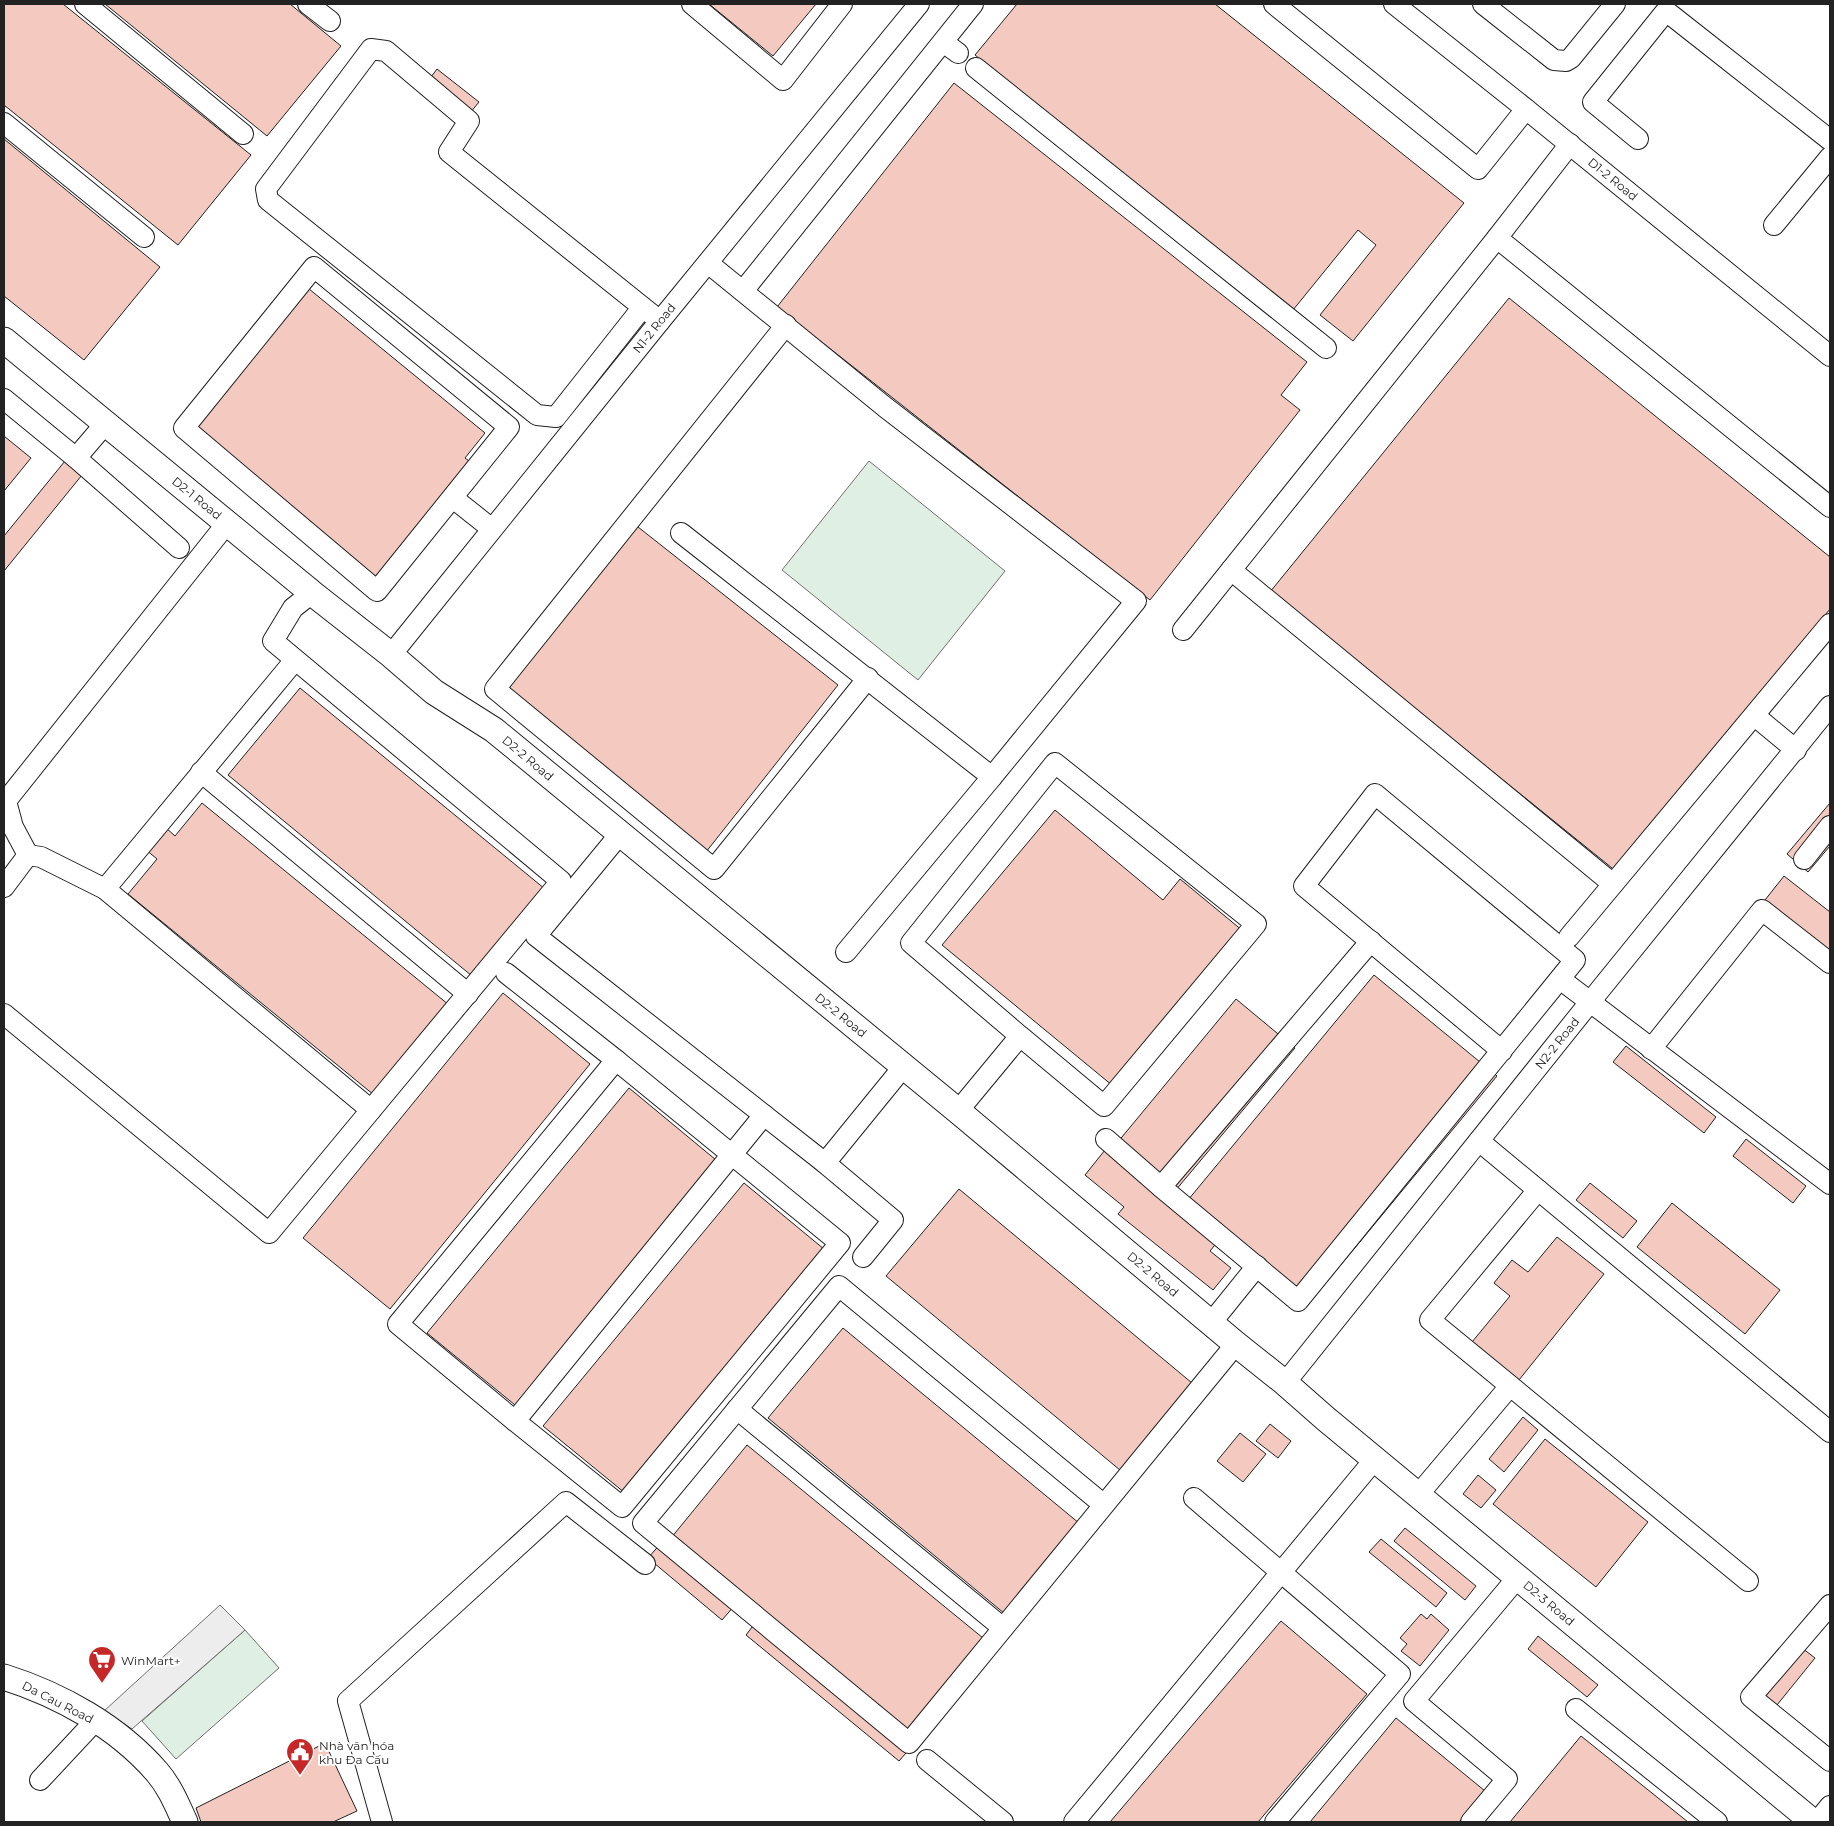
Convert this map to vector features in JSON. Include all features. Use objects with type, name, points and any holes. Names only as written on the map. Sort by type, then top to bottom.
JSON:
[{"type":"main road","name":"D2-1 Road","points":[[4,340],[105,424],[228,522],[312,593],[391,655]]},
{"type":"main road","name":"D2-2 Road","points":[[391,655],[434,692],[494,730],[904,1066],[1236,1344],[1286,1383]]},
{"type":"main road","name":"D2-3 Road","points":[[1286,1383],[1807,1820]]},
{"type":"main road","name":"Da Cau Road","points":[[4,1677],[25,1684],[86,1713],[119,1736],[158,1773],[172,1794],[185,1822]]},
{"type":"street","points":[[85,4],[243,134]]},
{"type":"street","points":[[308,4],[330,21]]},
{"type":"street","points":[[692,4],[783,80],[842,4]]},
{"type":"street","name":"N1-2 Road","points":[[391,655],[919,4]]},
{"type":"street","points":[[743,291],[951,48],[974,4]]},
{"type":"street","points":[[1274,4],[1478,169],[1526,109]]},
{"type":"street","name":"D1-2 Road","points":[[1394,4],[1570,144],[1830,356]]},
{"type":"street","points":[[1483,4],[1554,60],[1560,61],[1571,58],[1615,4]]},
{"type":"street","points":[[1638,139],[1593,102],[1666,11],[1830,140]]},
{"type":"street","points":[[642,308],[556,417],[537,415],[268,200],[266,189],[371,49],[386,51],[469,121],[449,152],[660,321]]},
{"type":"street","points":[[976,68],[1326,348]]},
{"type":"street","points":[[4,123],[144,238]]},
{"type":"street","points":[[1183,630],[1570,144]]},
{"type":"street","points":[[1774,226],[1830,157]]},
{"type":"street","points":[[1497,238],[1830,508]]},
{"type":"street","points":[[708,263],[885,407],[1136,601],[846,952]]},
{"type":"street","points":[[314,268],[510,427],[453,498],[377,591],[184,428],[314,268]]},
{"type":"street","points":[[786,325],[495,688],[714,869],[868,678]]},
{"type":"street","points":[[4,399],[76,458],[179,548]]},
{"type":"street","points":[[76,458],[105,424]]},
{"type":"street","points":[[453,498],[492,529]]},
{"type":"street","points":[[28,855],[13,828],[6,801],[228,522]]},
{"type":"street","points":[[681,533],[992,777]]},
{"type":"street","points":[[1231,570],[1613,884]]},
{"type":"street","points":[[4,1014],[269,1234],[561,882],[272,641],[293,608],[312,593]]},
{"type":"street","points":[[1569,937],[1830,624]]},
{"type":"street","points":[[105,889],[295,660]]},
{"type":"street","name":"N2-2 Road","points":[[1286,1383],[1478,1141],[1830,706]]},
{"type":"street","points":[[1755,716],[1796,750]]},
{"type":"street","points":[[1055,763],[1256,924],[1104,1106],[1020,1036],[911,943],[1055,763]]},
{"type":"street","points":[[201,772],[468,994]]},
{"type":"street","points":[[1106,1139],[1298,1301],[1502,1051],[1575,960],[1375,794],[1304,886],[1502,1051]]},
{"type":"street","points":[[1804,859],[1830,826]]},
{"type":"street","points":[[620,834],[536,936],[825,1163],[892,1220],[862,1257]]},
{"type":"street","points":[[4,887],[28,855]]},
{"type":"street","points":[[28,855],[41,857],[105,889],[371,1110]]},
{"type":"street","points":[[1651,1049],[1762,910],[1830,963]]},
{"type":"street","points":[[1161,1187],[1371,941]]},
{"type":"street","points":[[506,974],[616,1060],[840,1243],[622,1507],[398,1324],[616,1060]]},
{"type":"street","points":[[1560,979],[1830,1184]]},
{"type":"street","points":[[958,1111],[1020,1036]]},
{"type":"street","points":[[825,1163],[904,1066]]},
{"type":"street","points":[[515,1421],[764,1115]]},
{"type":"street","points":[[1478,1141],[1830,1432]]},
{"type":"street","points":[[1538,1190],[1430,1320],[1748,1581]]},
{"type":"street","points":[[1212,1323],[1256,1266]]},
{"type":"street","points":[[1104,1505],[839,1286],[643,1523],[909,1743],[1236,1344]]},
{"type":"street","points":[[1418,1495],[1510,1386]]},
{"type":"street","points":[[737,1409],[1003,1628]]},
{"type":"street","points":[[1074,1822],[1375,1459]]},
{"type":"street","points":[[1194,1498],[1400,1674],[1275,1822]]},
{"type":"street","points":[[382,1822],[348,1701],[566,1502],[645,1564]]},
{"type":"street","points":[[1471,1822],[1506,1779],[1414,1701],[1518,1577]]},
{"type":"street","points":[[1830,1605],[1751,1697],[1830,1762]]},
{"type":"street","points":[[1576,1709],[1716,1822]]},
{"type":"street","points":[[40,1780],[96,1720]]},
{"type":"street","points":[[927,1760],[1002,1822]]},
{"type":"street","points":[[1807,1820],[1830,1806]]},
{"type":"green space","points":[[869,461],[1005,571],[918,680],[782,570]]},
{"type":"green space","points":[[245,1630],[279,1668],[176,1759],[142,1721]]},
{"type":"shaded area","points":[[220,1605],[245,1630],[132,1729],[104,1711]]},
{"type":"building","points":[[4,4],[63,4],[251,155],[178,245],[4,105]]},
{"type":"building","points":[[105,4],[290,4],[341,46],[267,136]]},
{"type":"building","points":[[709,4],[816,4],[773,56]]},
{"type":"building","points":[[1017,4],[1215,4],[1464,203],[1353,341],[1320,315],[1376,245],[1358,230],[1293,310],[975,55]]},
{"type":"building","points":[[437,69],[479,102],[470,113],[428,81]]},
{"type":"building","points":[[954,83],[1307,362],[1281,395],[1300,410],[1150,600],[777,307]]},
{"type":"building","points":[[4,139],[160,267],[84,360],[4,296]]},
{"type":"building","points":[[303,284],[485,433],[465,458],[481,470],[384,589],[186,427]]},
{"type":"building","points":[[1509,298],[1830,557],[1830,609],[1617,872],[1270,592]]},
{"type":"building","points":[[4,436],[31,458],[4,491]]},
{"type":"building","points":[[65,461],[82,475],[4,571],[4,536]]},
{"type":"building","points":[[633,523],[838,685],[706,852],[501,689]]},
{"type":"building","points":[[300,688],[545,889],[472,976],[228,775]]},
{"type":"building","points":[[202,803],[449,1005],[374,1095],[128,894],[157,859],[145,849],[164,826],[175,836]]},
{"type":"building","points":[[1830,803],[1830,846],[1808,872],[1787,854]]},
{"type":"building","points":[[1055,810],[1163,900],[1180,879],[1243,931],[1113,1086],[942,945]]},
{"type":"building","points":[[1784,876],[1830,912],[1830,951],[1765,900]]},
{"type":"building","points":[[1374,975],[1497,1076],[1311,1301],[1188,1200]]},
{"type":"building","points":[[503,993],[590,1064],[390,1309],[303,1238]]},
{"type":"building","points":[[1236,999],[1295,1048],[1175,1191],[1117,1143]]},
{"type":"building","points":[[1626,1046],[1716,1117],[1704,1133],[1613,1062]]},
{"type":"building","points":[[629,1088],[716,1160],[515,1405],[427,1333]]},
{"type":"building","points":[[1746,1139],[1806,1186],[1793,1203],[1733,1156]]},
{"type":"building","points":[[1105,1150],[1219,1240],[1210,1251],[1231,1268],[1213,1290],[1118,1214],[1124,1207],[1085,1175]]},
{"type":"building","points":[[744,1183],[836,1259],[636,1502],[543,1426]]},
{"type":"building","points":[[1590,1183],[1637,1221],[1623,1238],[1576,1200]]},
{"type":"building","points":[[959,1189],[1204,1393],[1132,1480],[886,1276]]},
{"type":"building","points":[[1672,1203],[1780,1290],[1745,1334],[1637,1247]]},
{"type":"building","points":[[1557,1237],[1604,1274],[1519,1380],[1472,1342],[1510,1296],[1494,1283],[1512,1260],[1528,1272]]},
{"type":"building","points":[[843,1328],[1091,1533],[1016,1623],[768,1418]]},
{"type":"building","points":[[1523,1417],[1538,1430],[1504,1472],[1489,1459]]},
{"type":"building","points":[[1270,1424],[1291,1441],[1278,1458],[1256,1441]]},
{"type":"building","points":[[1240,1433],[1266,1454],[1243,1482],[1217,1461]]},
{"type":"building","points":[[1545,1439],[1648,1522],[1596,1587],[1493,1504]]},
{"type":"building","points":[[747,1445],[994,1647],[917,1740],[671,1538]]},
{"type":"building","points":[[1478,1475],[1496,1490],[1481,1508],[1463,1494]]},
{"type":"building","points":[[1405,1528],[1476,1586],[1465,1600],[1394,1541]]},
{"type":"building","points":[[1381,1539],[1447,1593],[1436,1607],[1369,1552]]},
{"type":"building","points":[[662,1542],[736,1604],[722,1620],[648,1558]]},
{"type":"building","points":[[1421,1614],[1427,1619],[1431,1614],[1449,1630],[1420,1666],[1401,1651],[1407,1644],[1400,1638]]},
{"type":"building","points":[[759,1618],[913,1745],[899,1761],[746,1635]]},
{"type":"building","points":[[1281,1621],[1367,1694],[1258,1822],[1110,1822]]},
{"type":"building","points":[[1538,1636],[1598,1685],[1587,1697],[1528,1649]]},
{"type":"building","points":[[1802,1648],[1815,1658],[1764,1721],[1751,1710]]},
{"type":"building","points":[[1396,1718],[1485,1791],[1459,1822],[1310,1822]]},
{"type":"building","points":[[1581,1736],[1688,1822],[1510,1822]]},
{"type":"building","name":"Nhà văn hóa khu Đa Cấu","points":[[325,1743],[357,1811],[333,1822],[201,1822],[196,1808]]},
{"type":"place","name":"WinMart+","points":[[102,1684]]},
{"type":"place","name":"Nhà văn hóa khu Đa Cấu","points":[[300,1776]]}]
